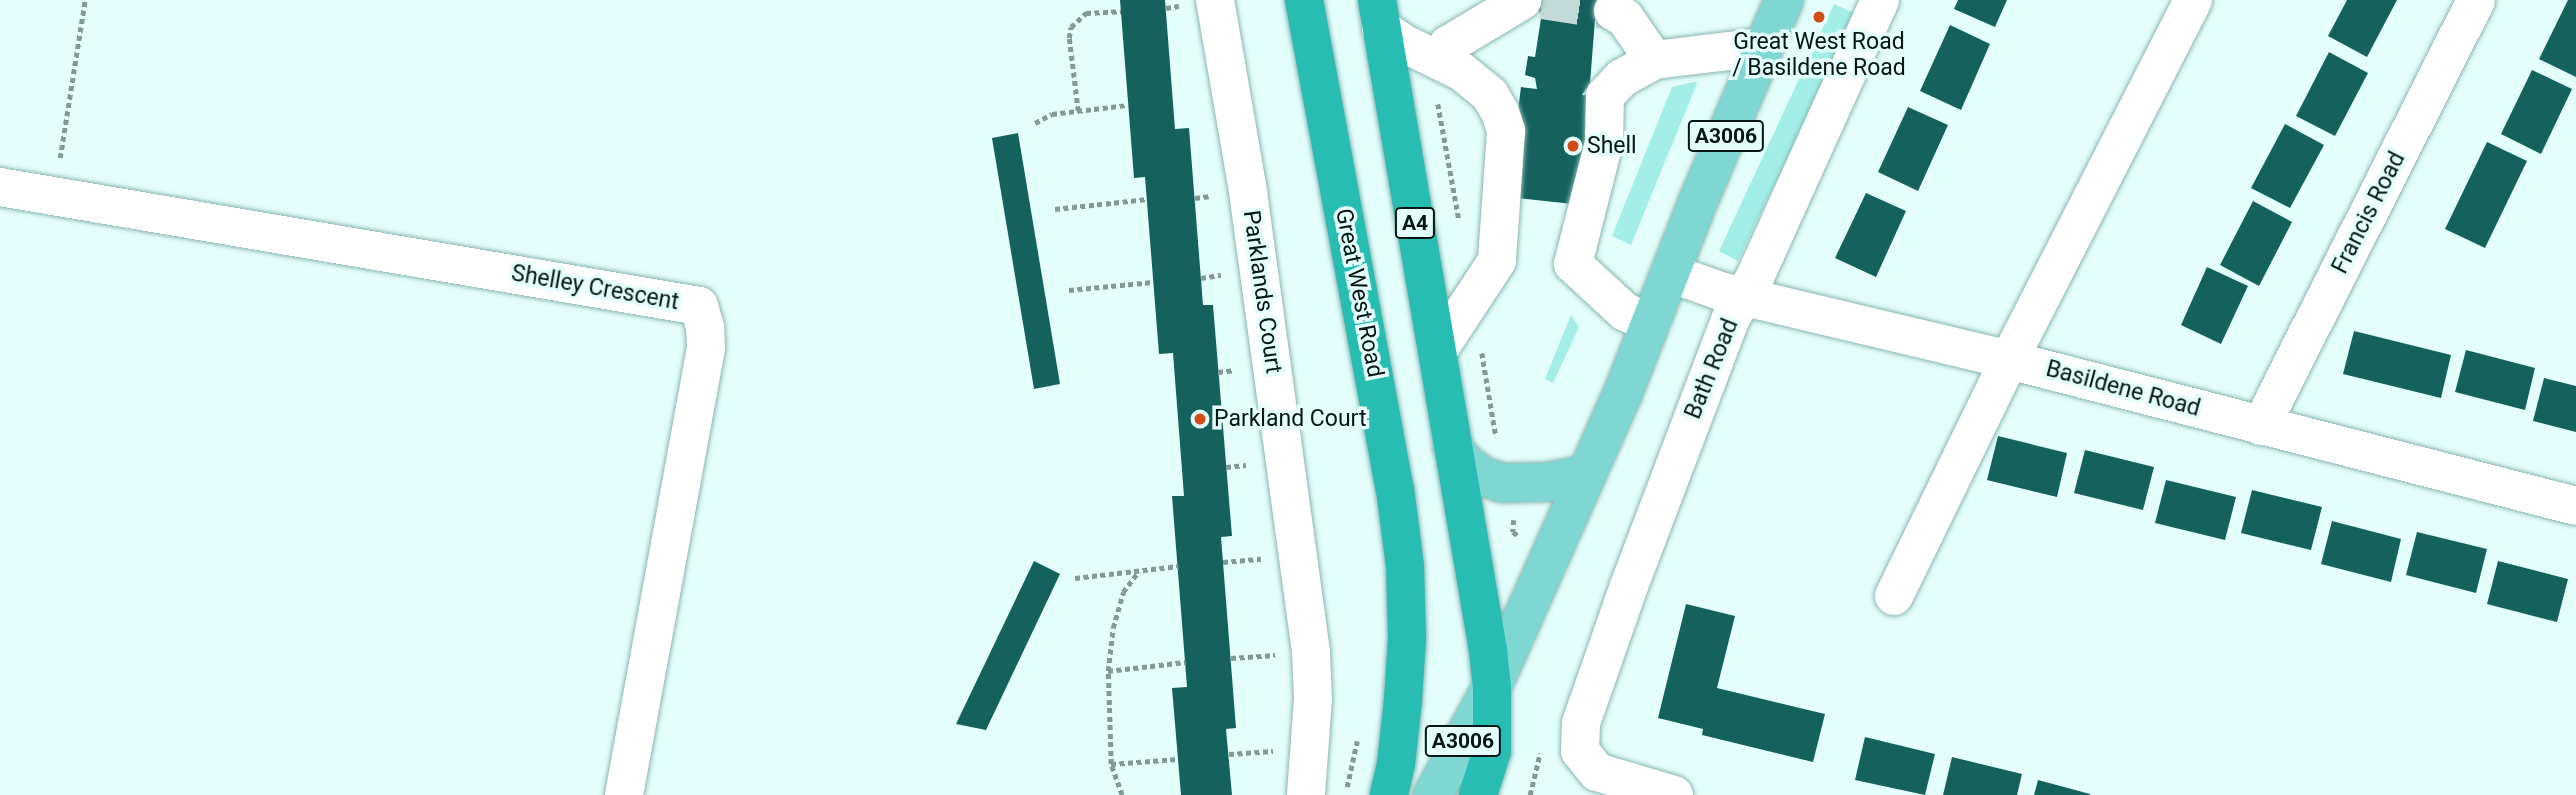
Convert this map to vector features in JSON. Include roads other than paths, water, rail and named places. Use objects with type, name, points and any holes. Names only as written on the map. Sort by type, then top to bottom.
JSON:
[{"type":"highway","name":"Great West Road","points":[[1304,0],[1395,489],[1405,566],[1405,664],[1396,764],[1389,795]]},
{"type":"highway","name":"A4","points":[[1379,14],[1492,687],[1492,751],[1478,795]]},
{"type":"main road","name":"A3006","points":[[1433,795],[1492,687],[1623,393],[1649,323],[1784,0]]},
{"type":"main road","points":[[1452,446],[1465,463],[1482,476],[1502,482],[1548,482],[1585,475]]},
{"type":"street","name":"Parklands Court","points":[[1215,0],[1248,192],[1311,652],[1313,699],[1306,795]]},
{"type":"street","points":[[1435,57],[1448,45],[1523,0]]},
{"type":"street","name":"Bath Road","points":[[1674,795],[1597,772],[1580,751],[1581,723],[1600,665],[1731,318],[1880,0]]},
{"type":"street","points":[[1894,596],[2009,360],[2193,0]]},
{"type":"street","name":"Francis Road","points":[[2262,426],[2476,0]]},
{"type":"street","points":[[1613,11],[1625,18],[1654,60]]},
{"type":"street","points":[[1379,14],[1405,44],[1462,72],[1490,95],[1500,112],[1506,131],[1497,261],[1472,295],[1437,352]]},
{"type":"street","points":[[1649,323],[1625,312],[1573,264],[1604,142],[1605,96],[1622,78],[1654,60],[1763,47]]},
{"type":"street","name":"Shelley Crescent","points":[[0,187],[699,306],[705,327],[706,348],[624,795]]},
{"type":"street","name":"Basildene Road","points":[[1670,273],[1743,297],[2009,360],[2576,506]]},
{"type":"tunnel","points":[[1542,0],[1613,11]]},
{"type":"place","name":"Great West Road / Basildene Road","points":[[1819,17]]},
{"type":"place","name":"Shell","points":[[1573,146]]},
{"type":"place","name":"Parkland Court","points":[[1200,419]]}]
